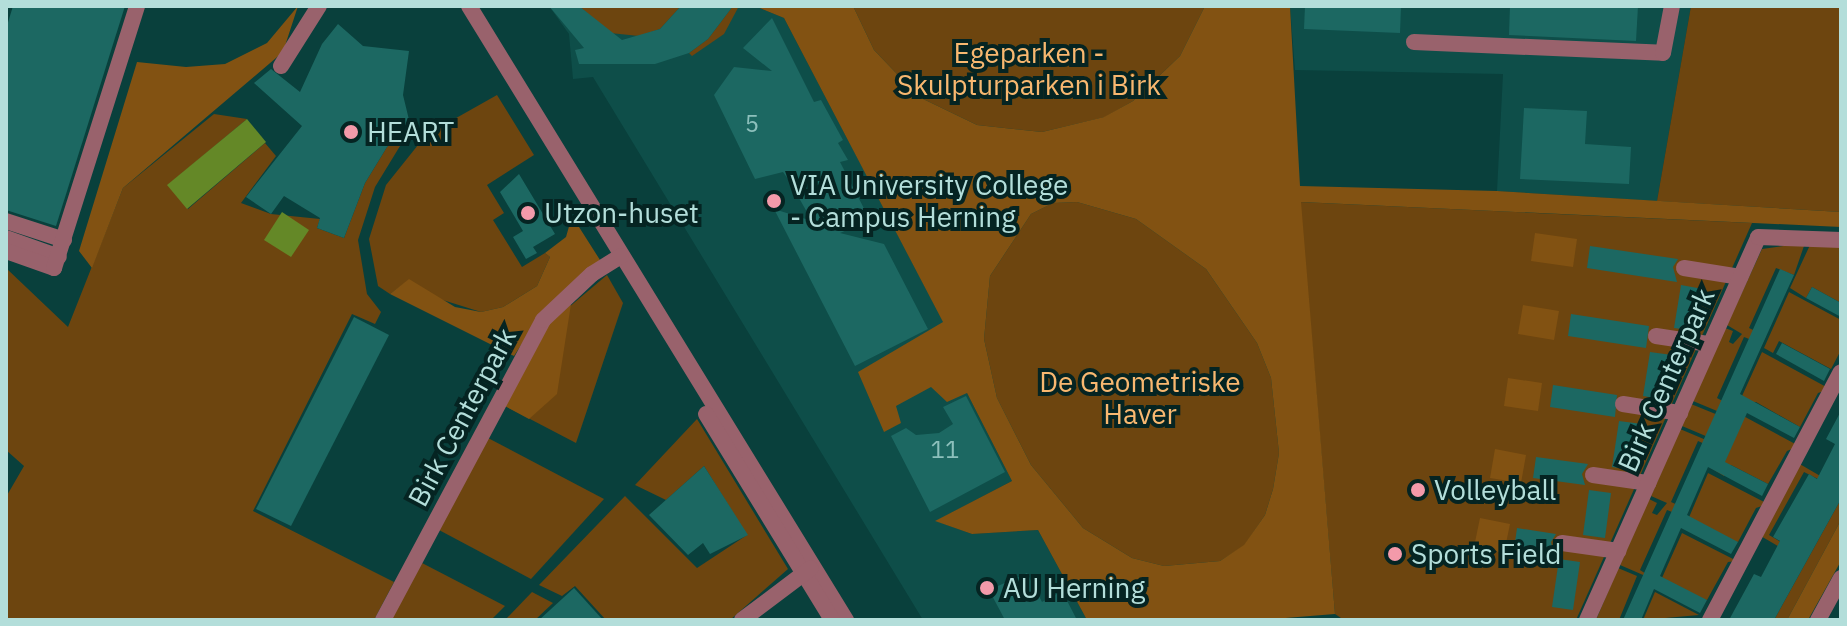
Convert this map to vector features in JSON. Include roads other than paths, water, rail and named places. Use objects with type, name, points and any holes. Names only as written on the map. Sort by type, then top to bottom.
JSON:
[{"type":"street","points":[[6,251],[54,268],[137,6]]},
{"type":"street","points":[[281,66],[319,6]]},
{"type":"street","points":[[457,6],[509,81]]},
{"type":"street","points":[[469,6],[509,81],[808,570],[846,620]]},
{"type":"street","points":[[1414,42],[1663,53],[1672,6]]},
{"type":"street","points":[[6,221],[61,249]]},
{"type":"street","points":[[6,231],[61,249]]},
{"type":"street","name":"Birk Centerpark","points":[[1587,620],[1758,237],[1841,240]]},
{"type":"street","points":[[6,238],[61,249]]},
{"type":"street","name":"Birk Centerpark","points":[[383,620],[543,320],[617,258]]},
{"type":"street","points":[[1684,268],[1740,277]]},
{"type":"street","points":[[1656,336],[1709,344]]},
{"type":"street","points":[[1710,620],[1841,372]]},
{"type":"street","points":[[1623,404],[1680,413]]},
{"type":"street","points":[[1593,475],[1648,483]]},
{"type":"street","points":[[1562,543],[1618,551]]},
{"type":"street","points":[[742,620],[808,570]]},
{"type":"street","points":[[808,570],[832,620]]},
{"type":"street","points":[[1818,620],[1841,578]]},
{"type":"place","name":"HEART","points":[[351,132]]},
{"type":"place","name":"VIA University College - Campus Herning","points":[[774,201]]},
{"type":"place","name":"Utzon-huset","points":[[528,213]]},
{"type":"place","name":"Volleyball","points":[[1418,490]]},
{"type":"place","name":"Sports Field","points":[[1395,554]]},
{"type":"place","name":"AU Herning","points":[[987,588]]},
{"type":"park label","name":"Egeparken - Skulpturparken i Birk","points":[[1029,69]]},
{"type":"park label","name":"De Geometriske Haver","points":[[1140,398]]}]
